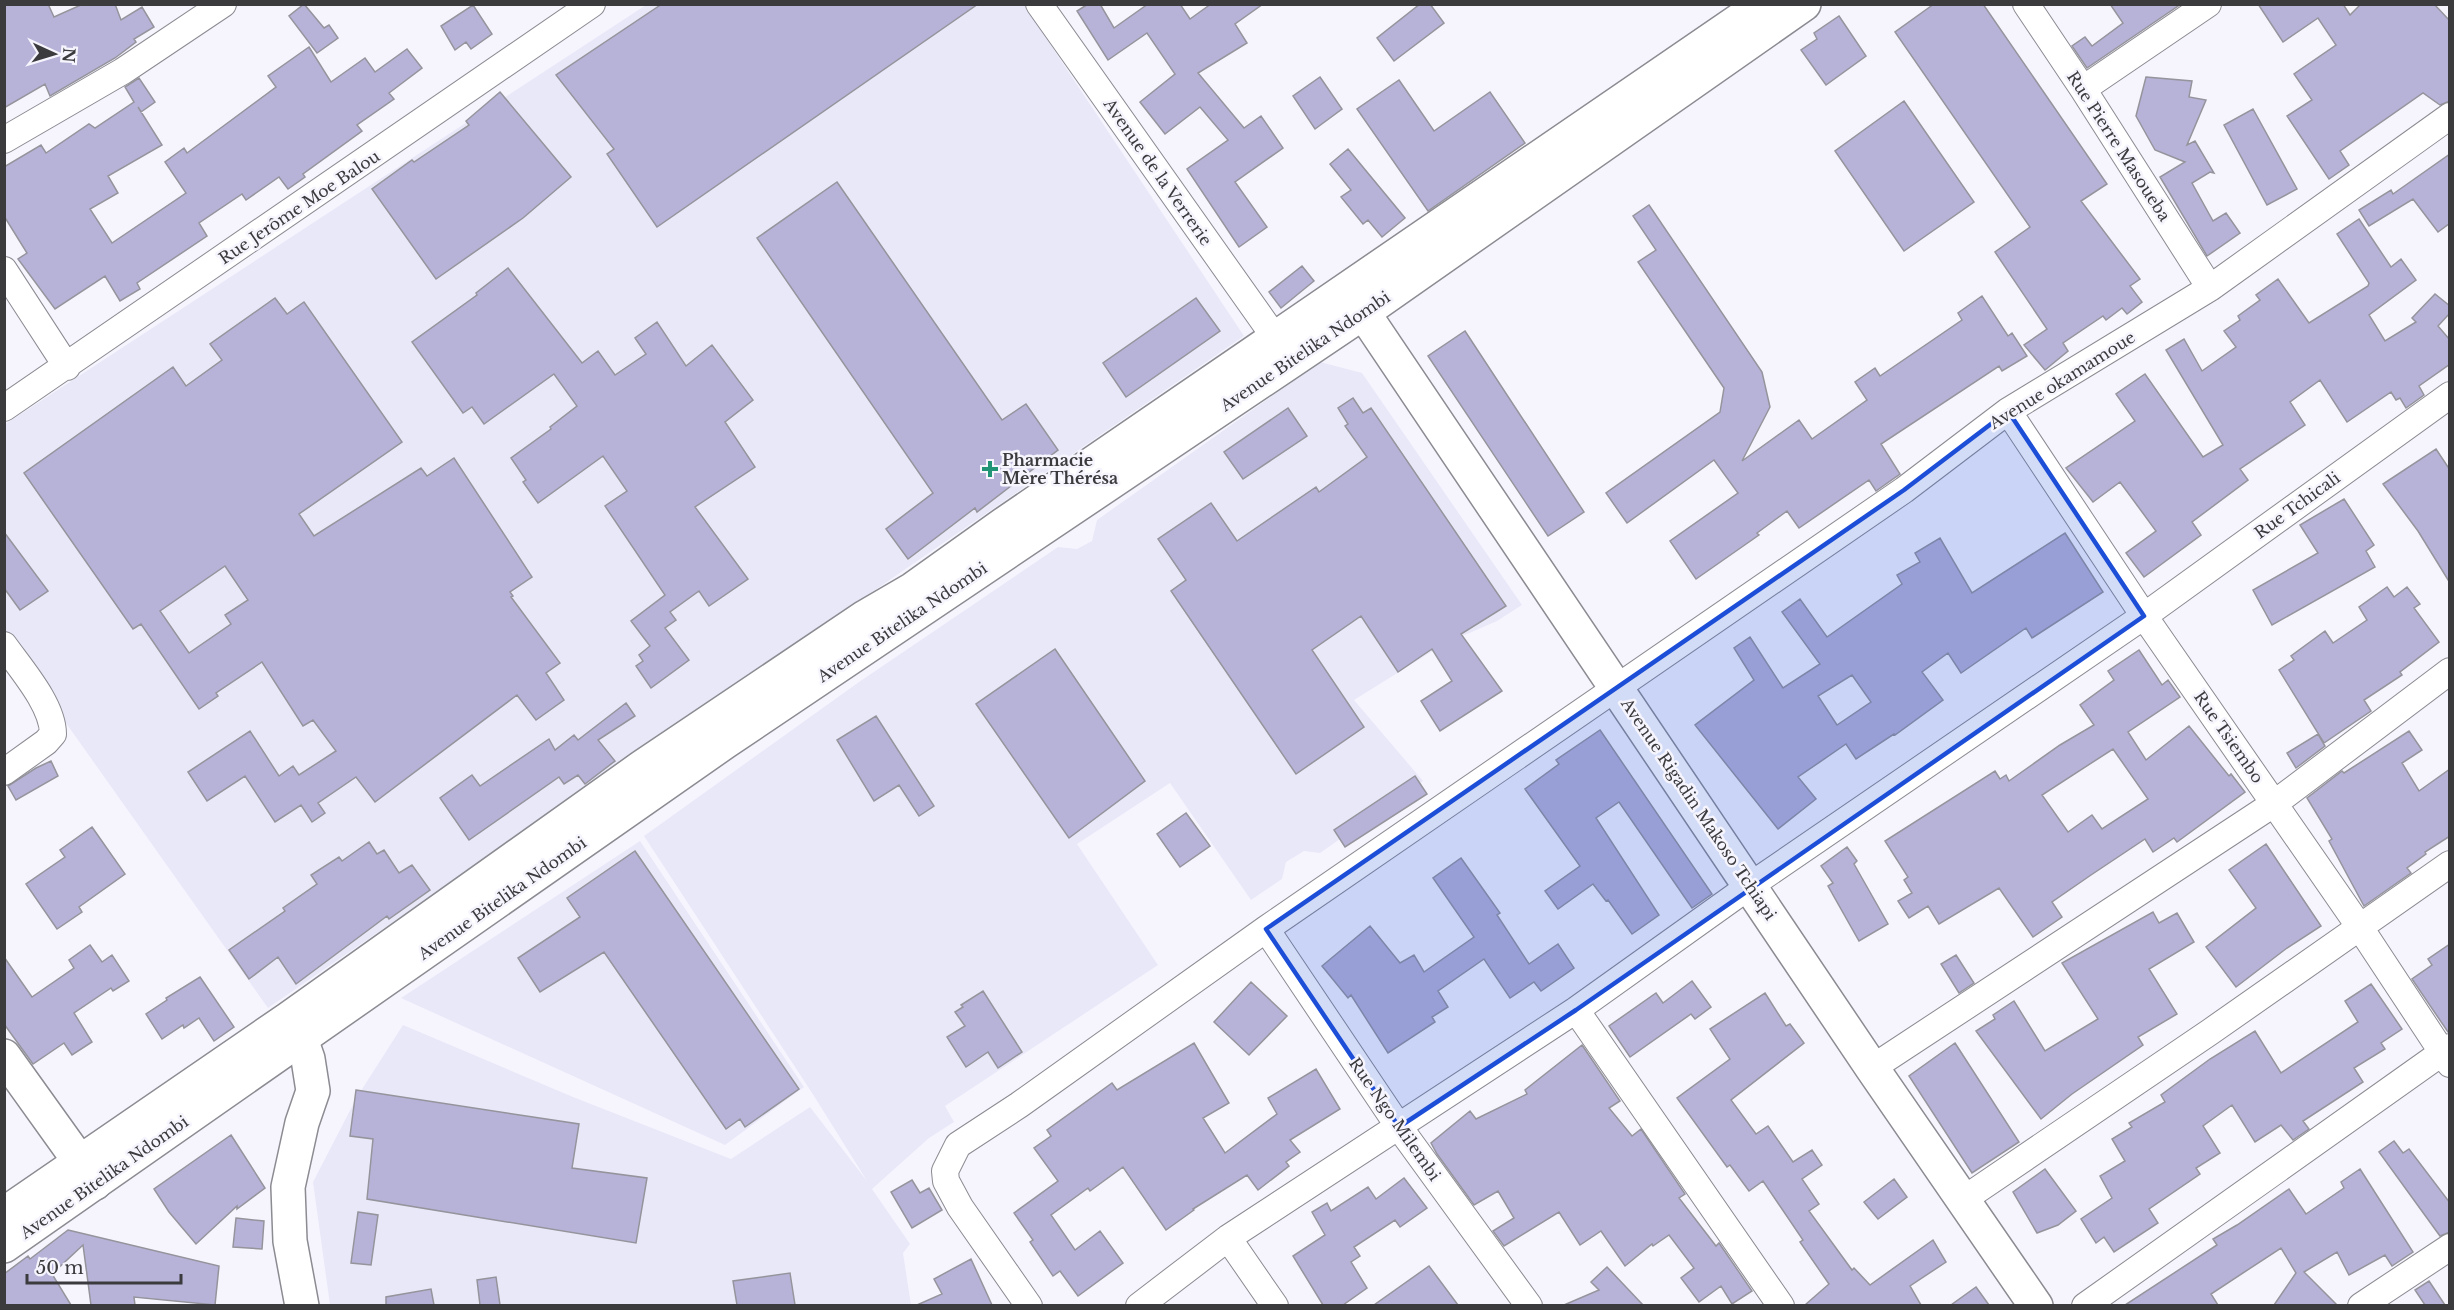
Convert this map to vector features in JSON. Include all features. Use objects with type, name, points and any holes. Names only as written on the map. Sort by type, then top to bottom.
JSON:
[{"type":"main road","name":"Avenue Bitelika Ndombi","points":[[4,1214],[87,1173],[302,1039],[1356,301],[1763,4]]},
{"type":"main road","name":"Avenue Bitelika Ndombi","points":[[4,1246],[87,1173],[288,1019],[642,767],[865,617],[913,589],[1004,524],[1276,339],[1356,301],[1804,4]]},
{"type":"main road","name":"Avenue Rigadin Makoso Tchiapi","points":[[1356,301],[1618,687],[1872,1068],[2036,1305]]},
{"type":"main road","points":[[302,1039],[313,1091],[302,1123],[288,1187],[290,1241],[302,1305]]},
{"type":"main road","points":[[4,1056],[87,1173]]},
{"type":"street","points":[[4,140],[123,71],[223,4]]},
{"type":"street","name":"Rue Jerôme Moe Balou","points":[[4,408],[67,367],[592,4]]},
{"type":"street","name":"Avenue de la Verrerie","points":[[1039,4],[1276,339]]},
{"type":"street","name":"Rue Pierre Masoueba","points":[[2026,4],[2210,288]]},
{"type":"street","points":[[2083,89],[2208,4]]},
{"type":"street","name":"Avenue okamamoue","points":[[1029,1305],[960,1207],[946,1181],[945,1171],[948,1160],[958,1145],[1019,1106],[1266,929],[1904,490],[2008,411],[2210,288],[2450,116]]},
{"type":"street","points":[[4,270],[67,367]]},
{"type":"street","name":"Rue Tchicali","points":[[1139,1305],[1228,1238],[1576,1010],[1751,885],[2144,616],[2450,395]]},
{"type":"street","name":"Rue Tsiembo","points":[[2008,411],[2144,616],[2447,1055]]},
{"type":"street","points":[[4,645],[36,692],[53,723],[53,734],[4,772]]},
{"type":"street","points":[[1872,1068],[2274,803],[2450,671]]},
{"type":"street","points":[[1964,1199],[2450,864]]},
{"type":"street","name":"Rue Ngo Milembi","points":[[1266,929],[1399,1127],[1529,1305]]},
{"type":"street","points":[[1576,1010],[1781,1305]]},
{"type":"street","points":[[2085,1305],[2447,1055]]},
{"type":"street","points":[[1228,1238],[1275,1305]]},
{"type":"street","points":[[2361,1305],[2450,1247]]},
{"type":"highlighted area","points":[[2008,411],[2144,616],[1576,1010],[1399,1127],[1266,929],[1904,490]]},
{"type":"shaded area","points":[[646,5],[1024,5],[1244,336],[268,1008],[5,637],[4,425]]},
{"type":"shaded area","points":[[1320,362],[1362,373],[1522,605],[1497,621],[1444,644],[1354,700],[1423,781],[1320,853],[1304,851],[1286,862],[1282,879],[1251,900],[1170,783],[1077,844],[1158,965],[945,1106],[954,1122],[929,1138],[872,1189],[910,1244],[903,1253],[911,1305],[330,1305],[313,1182],[357,1097],[403,1025],[573,1097],[731,1159],[810,1107],[867,1181],[644,836],[859,682],[1058,547],[1077,549],[1092,541],[1097,520]]},
{"type":"shaded area","points":[[640,841],[804,1087],[725,1145],[401,998]]},
{"type":"building","points":[[4,4],[48,4],[54,17],[83,4],[115,4],[121,20],[142,7],[154,27],[134,39],[136,42],[115,58],[50,96],[45,84],[4,108]]},
{"type":"building","points":[[304,4],[324,28],[329,25],[338,38],[317,53],[289,16]]},
{"type":"building","points":[[662,4],[978,4],[657,227],[607,154],[614,149],[556,75]]},
{"type":"building","points":[[1088,4],[1100,4],[1114,28],[1148,4],[1180,4],[1190,19],[1211,4],[1263,4],[1235,24],[1247,43],[1198,73],[1244,128],[1261,116],[1283,148],[1235,182],[1267,227],[1239,247],[1187,169],[1228,140],[1200,107],[1165,134],[1140,102],[1175,74],[1147,33],[1108,60],[1077,11]]},
{"type":"building","points":[[1420,4],[1430,4],[1444,23],[1394,61],[1377,38]]},
{"type":"building","points":[[1934,4],[1983,4],[2107,184],[2081,201],[2140,279],[2130,286],[2142,302],[2127,314],[2122,308],[2106,320],[2103,316],[2063,343],[2068,351],[2045,370],[2024,345],[2047,329],[1995,252],[2030,227],[1895,32]]},
{"type":"building","points":[[2110,4],[2181,4],[2087,68],[2072,46],[2085,37],[2092,46],[2123,23]]},
{"type":"building","points":[[2258,4],[2343,4],[2350,15],[2361,4],[2434,4],[2450,21],[2450,101],[2440,105],[2423,93],[2340,151],[2349,165],[2329,179],[2287,116],[2312,100],[2294,74],[2336,45],[2318,18],[2283,42]]},
{"type":"building","points":[[473,5],[492,34],[471,49],[466,42],[455,50],[441,26]]},
{"type":"building","points":[[1839,16],[1866,56],[1826,85],[1801,50],[1817,39],[1814,33]]},
{"type":"building","points":[[309,47],[331,82],[365,58],[375,72],[407,49],[422,68],[389,93],[394,99],[357,125],[362,131],[303,174],[305,177],[288,189],[279,177],[246,200],[242,194],[199,223],[207,236],[137,283],[140,289],[120,301],[105,276],[55,309],[18,259],[27,253],[4,216],[4,167],[41,145],[46,153],[89,124],[95,128],[134,102],[125,87],[139,78],[155,102],[141,112],[162,145],[108,176],[118,193],[90,209],[112,243],[186,193],[165,162],[184,148],[187,153],[276,87],[268,76]]},
{"type":"building","points":[[1320,77],[1342,109],[1315,129],[1293,96]]},
{"type":"building","points":[[2146,77],[2192,81],[2189,97],[2206,100],[2187,145],[2195,141],[2214,173],[2210,172],[2192,183],[2213,221],[2226,213],[2240,233],[2207,256],[2160,177],[2185,162],[2155,150],[2136,116]]},
{"type":"building","points":[[1399,80],[1434,131],[1490,92],[1525,143],[1428,211],[1357,109]]},
{"type":"building","points":[[500,92],[571,177],[523,218],[436,279],[372,189],[412,160],[414,162],[469,125],[466,121]]},
{"type":"building","points":[[1904,101],[1974,202],[1904,251],[1835,151]]},
{"type":"building","points":[[2253,109],[2297,189],[2267,205],[2224,125]]},
{"type":"building","points":[[1348,149],[1405,218],[1382,237],[1368,220],[1363,224],[1341,197],[1351,190],[1330,164]]},
{"type":"building","points":[[2450,154],[2450,223],[2438,232],[2413,199],[2369,226],[2359,210],[2391,190],[2393,194]]},
{"type":"building","points":[[837,182],[1002,420],[1026,404],[1058,450],[977,512],[975,508],[908,559],[886,529],[933,493],[757,238]]},
{"type":"building","points":[[1649,205],[1762,372],[1770,407],[1742,461],[1799,420],[1812,439],[1867,400],[1855,382],[1875,368],[1880,376],[1962,320],[1958,313],[1982,296],[2008,336],[2012,333],[2027,356],[2002,371],[1999,366],[1881,444],[1900,474],[1876,491],[1869,480],[1799,528],[1787,511],[1757,533],[1759,535],[1696,579],[1670,541],[1738,493],[1714,460],[1627,523],[1606,493],[1720,412],[1724,388],[1638,262],[1656,250],[1633,216]]},
{"type":"building","points":[[2359,219],[2391,267],[2401,259],[2416,280],[2369,315],[2385,341],[2416,322],[2412,318],[2435,294],[2450,306],[2450,313],[2438,326],[2450,340],[2450,364],[2419,386],[2424,395],[2406,408],[2400,398],[2396,400],[2391,392],[2347,422],[2320,380],[2290,402],[2305,425],[2240,469],[2248,480],[2192,522],[2201,535],[2144,577],[2126,553],[2156,531],[2120,482],[2093,502],[2066,468],[2135,421],[2116,394],[2145,374],[2203,457],[2223,445],[2166,350],[2184,339],[2202,371],[2236,347],[2224,331],[2240,320],[2238,316],[2260,300],[2256,295],[2278,279],[2309,323],[2368,286],[2369,283],[2337,234]]},
{"type":"building","points":[[1302,266],[1314,281],[1281,308],[1269,292]]},
{"type":"building","points":[[508,268],[582,363],[598,351],[615,375],[646,354],[635,338],[657,322],[686,366],[712,345],[753,400],[725,422],[755,467],[695,507],[748,579],[709,606],[699,591],[670,612],[676,620],[665,628],[689,660],[651,688],[636,666],[643,661],[639,655],[650,646],[631,621],[665,595],[605,506],[627,491],[603,456],[538,503],[523,482],[526,480],[511,458],[551,429],[550,427],[577,406],[554,374],[484,424],[472,407],[463,413],[412,342],[477,295],[476,293]]},
{"type":"building","points":[[275,298],[287,314],[304,302],[402,442],[299,514],[314,536],[421,468],[427,476],[454,458],[532,577],[510,592],[513,596],[511,597],[560,663],[546,673],[564,700],[536,720],[517,695],[375,802],[356,777],[318,803],[325,813],[312,822],[301,805],[275,822],[245,776],[207,801],[188,772],[250,731],[279,776],[293,766],[299,775],[336,751],[313,720],[303,726],[262,662],[216,693],[218,696],[199,709],[141,624],[133,629],[24,473],[173,367],[186,386],[222,360],[210,344]],"holes":[[[225,566],[248,600],[225,615],[231,624],[189,653],[160,611]]]},
{"type":"building","points":[[1196,298],[1220,331],[1126,397],[1103,363]]},
{"type":"building","points":[[1465,331],[1584,512],[1548,536],[1428,356]]},
{"type":"building","points":[[1353,398],[1363,413],[1371,408],[1506,606],[1461,634],[1502,691],[1440,731],[1421,701],[1452,681],[1432,649],[1398,672],[1361,616],[1312,650],[1364,727],[1296,774],[1171,591],[1186,580],[1158,539],[1211,503],[1237,541],[1316,487],[1319,492],[1367,457],[1345,426],[1348,424],[1338,408]]},
{"type":"building","points":[[1288,408],[1307,436],[1243,479],[1224,452]]},
{"type":"building","points":[[2436,449],[2450,470],[2450,583],[2418,531],[2383,484]]},
{"type":"building","points":[[2344,499],[2374,545],[2366,551],[2375,567],[2272,625],[2253,590],[2318,553],[2300,525]]},
{"type":"building","points":[[4,532],[48,591],[20,610],[4,588]]},
{"type":"building","points":[[2065,533],[2103,592],[2032,638],[2026,628],[1961,673],[1948,653],[1922,672],[1943,700],[1895,735],[1856,759],[1846,744],[1798,777],[1816,799],[1778,829],[1695,725],[1754,680],[1734,648],[1750,637],[1783,688],[1820,664],[1782,612],[1800,599],[1827,637],[1902,584],[1897,575],[1920,562],[1915,553],[1940,538],[1972,593]],"holes":[[[1852,675],[1871,702],[1837,725],[1818,696]]]},
{"type":"building","points":[[2387,587],[2394,597],[2407,587],[2420,604],[2414,608],[2439,642],[2400,672],[2402,675],[2364,700],[2371,711],[2324,743],[2279,670],[2294,660],[2291,656],[2325,631],[2333,643],[2367,620],[2359,607]]},
{"type":"building","points":[[1055,649],[1145,781],[1069,838],[976,704]]},
{"type":"building","points":[[2139,650],[2162,685],[2168,680],[2180,697],[2128,732],[2146,760],[2189,726],[2229,776],[2231,774],[2245,792],[2177,842],[2174,838],[2153,852],[2145,839],[2091,875],[2052,902],[2062,917],[2033,937],[1999,888],[1939,924],[1928,906],[1909,918],[1898,901],[1912,893],[1904,880],[1908,877],[1885,841],[1995,771],[2000,779],[2006,775],[2009,781],[2060,745],[2094,725],[2080,705],[2114,680],[2108,671]],"holes":[[[2113,749],[2148,799],[2102,829],[2092,815],[2068,832],[2042,795]]]},
{"type":"building","points":[[626,703],[635,716],[598,740],[615,761],[585,784],[578,775],[564,784],[559,777],[469,840],[440,798],[472,775],[480,786],[549,739],[555,750],[574,735],[578,740]]},
{"type":"building","points":[[876,716],[934,806],[919,816],[899,785],[874,801],[837,740]]},
{"type":"building","points":[[1600,730],[1712,894],[1692,908],[1619,802],[1596,818],[1659,915],[1632,934],[1608,900],[1606,901],[1593,884],[1558,909],[1545,891],[1580,866],[1525,789],[1559,764],[1556,760]]},
{"type":"building","points":[[2409,731],[2422,750],[2402,763],[2419,791],[2450,769],[2450,836],[2425,852],[2426,854],[2407,868],[2411,873],[2364,906],[2329,841],[2332,839],[2307,798],[2342,771],[2344,773]]},
{"type":"building","points":[[2318,734],[2325,746],[2296,768],[2287,753]]},
{"type":"building","points":[[51,761],[58,776],[16,800],[8,786]]},
{"type":"building","points":[[1415,776],[1427,794],[1345,847],[1334,830]]},
{"type":"building","points":[[1186,813],[1210,846],[1180,867],[1157,834]]},
{"type":"building","points":[[92,827],[125,874],[79,907],[82,912],[57,929],[26,884],[65,857],[60,850]]},
{"type":"building","points":[[369,842],[377,854],[384,850],[399,873],[412,865],[430,890],[389,919],[387,916],[296,984],[278,957],[249,979],[229,950],[285,911],[283,908],[317,884],[311,875],[339,857],[342,861]]},
{"type":"building","points":[[2266,844],[2321,926],[2287,948],[2236,987],[2206,947],[2256,908],[2229,870]]},
{"type":"building","points":[[1847,847],[1857,861],[1854,864],[1888,924],[1859,941],[1828,886],[1833,883],[1821,866]]},
{"type":"building","points":[[635,851],[799,1089],[745,1127],[740,1119],[726,1129],[604,952],[540,992],[518,958],[580,917],[567,898]]},
{"type":"building","points":[[1461,858],[1500,913],[1497,915],[1529,964],[1558,944],[1574,968],[1541,991],[1534,982],[1510,998],[1484,959],[1438,991],[1448,1007],[1432,1017],[1435,1022],[1388,1053],[1351,995],[1348,998],[1322,966],[1370,926],[1400,963],[1414,955],[1424,972],[1474,937],[1433,878]]},
{"type":"building","points":[[2153,912],[2159,923],[2177,913],[2194,942],[2149,969],[2177,1014],[2138,1037],[2143,1045],[2072,1094],[2041,1119],[1976,1031],[1995,1019],[1993,1015],[2014,1001],[2045,1051],[2098,1019],[2062,963]]},
{"type":"building","points":[[2450,944],[2450,1032],[2448,1032],[2412,979],[2432,965],[2428,959]]},
{"type":"building","points":[[90,945],[102,962],[112,955],[129,981],[113,991],[111,988],[74,1013],[92,1042],[72,1055],[64,1043],[33,1064],[4,1024],[4,957],[32,997],[74,968],[69,960]]},
{"type":"building","points":[[1956,955],[1974,983],[1959,993],[1941,964]]},
{"type":"building","points":[[200,977],[234,1027],[214,1041],[199,1018],[184,1028],[183,1025],[162,1039],[146,1014],[167,1000],[166,998]]},
{"type":"building","points":[[1692,981],[1711,1007],[1695,1019],[1691,1014],[1630,1057],[1609,1026],[1656,993],[1663,1003]]},
{"type":"building","points":[[1251,982],[1287,1016],[1249,1055],[1214,1022]]},
{"type":"building","points":[[2371,984],[2402,1029],[2381,1043],[2385,1049],[2354,1068],[2363,1082],[2303,1121],[2309,1129],[2293,1140],[2281,1125],[2255,1142],[2232,1105],[2203,1126],[2220,1153],[2196,1168],[2200,1174],[2149,1209],[2158,1223],[2114,1252],[2104,1237],[2096,1243],[2081,1219],[2112,1198],[2100,1176],[2125,1161],[2112,1139],[2132,1127],[2129,1123],[2165,1102],[2161,1095],[2210,1059],[2255,1031],[2281,1073],[2358,1022],[2345,1001]]},
{"type":"building","points":[[983,991],[1022,1052],[998,1068],[988,1052],[966,1067],[947,1037],[965,1026],[955,1012],[963,1007],[961,1005]]},
{"type":"building","points":[[1765,993],[1786,1026],[1790,1024],[1804,1043],[1731,1100],[1756,1134],[1768,1126],[1793,1162],[1812,1150],[1822,1165],[1802,1179],[1819,1204],[1809,1211],[1852,1270],[1854,1268],[1870,1285],[1933,1240],[1946,1262],[1910,1286],[1921,1305],[1805,1305],[1829,1284],[1800,1242],[1803,1240],[1763,1181],[1749,1191],[1730,1165],[1727,1167],[1677,1098],[1730,1059],[1710,1029]]},
{"type":"building","points":[[1194,1043],[1229,1103],[1203,1118],[1225,1153],[1277,1114],[1268,1098],[1316,1069],[1340,1109],[1290,1140],[1300,1152],[1286,1162],[1289,1166],[1258,1190],[1247,1175],[1193,1209],[1166,1230],[1123,1167],[1090,1191],[1088,1188],[1051,1215],[1075,1250],[1100,1231],[1123,1263],[1078,1296],[1060,1271],[1053,1276],[1030,1242],[1033,1240],[1014,1213],[1058,1181],[1034,1148],[1051,1136],[1047,1130],[1112,1083],[1117,1090]]},
{"type":"building","points":[[1955,1043],[2019,1142],[1972,1173],[1909,1076]]},
{"type":"building","points":[[1582,1045],[1620,1101],[1609,1108],[1632,1136],[1641,1129],[1685,1194],[1679,1198],[1716,1246],[1719,1243],[1752,1291],[1732,1304],[1721,1286],[1699,1302],[1681,1278],[1694,1268],[1669,1235],[1653,1246],[1652,1244],[1625,1266],[1601,1231],[1580,1245],[1559,1212],[1504,1246],[1493,1231],[1514,1218],[1498,1191],[1474,1205],[1437,1154],[1431,1143],[1470,1111],[1476,1119],[1527,1094],[1525,1090]]},
{"type":"building","points":[[356,1090],[579,1124],[572,1168],[647,1178],[636,1243],[367,1199],[373,1139],[350,1136]]},
{"type":"building","points":[[231,1135],[265,1188],[237,1209],[237,1206],[196,1244],[169,1212],[154,1189]]},
{"type":"building","points":[[2394,1141],[2403,1153],[2409,1149],[2450,1203],[2450,1232],[2440,1236],[2379,1152]]},
{"type":"building","points":[[2045,1169],[2076,1211],[2058,1225],[2037,1233],[2013,1192]]},
{"type":"building","points":[[2360,1169],[2413,1252],[2392,1266],[2385,1255],[2349,1275],[2337,1252],[2304,1272],[2337,1305],[2274,1305],[2296,1273],[2281,1248],[2211,1294],[2218,1305],[2125,1305],[2217,1245],[2213,1239],[2289,1189],[2306,1214],[2344,1188],[2341,1182]]},
{"type":"building","points":[[1404,1178],[1427,1208],[1400,1227],[1395,1220],[1354,1247],[1360,1256],[1351,1262],[1367,1288],[1343,1305],[1323,1305],[1293,1256],[1325,1235],[1312,1212],[1327,1203],[1331,1211],[1368,1187],[1376,1199]]},
{"type":"building","points":[[1894,1179],[1907,1197],[1878,1219],[1864,1202]]},
{"type":"building","points":[[912,1180],[920,1193],[929,1188],[942,1210],[912,1228],[891,1192]]},
{"type":"building","points":[[358,1212],[378,1215],[371,1265],[351,1263]]},
{"type":"building","points":[[236,1218],[264,1221],[262,1249],[233,1247]]},
{"type":"building","points":[[68,1230],[219,1266],[215,1305],[134,1297],[135,1305],[91,1305],[83,1245],[52,1274],[71,1305],[4,1305],[4,1274],[28,1256],[30,1259]]},
{"type":"building","points":[[971,1259],[992,1305],[917,1305],[942,1294],[934,1279]]},
{"type":"building","points":[[1429,1266],[1458,1305],[1374,1305]]},
{"type":"building","points":[[1607,1267],[1643,1305],[1564,1305],[1599,1290],[1591,1282]]},
{"type":"building","points":[[790,1273],[795,1305],[737,1305],[733,1281]]},
{"type":"building","points":[[496,1277],[500,1305],[480,1305],[477,1280]]},
{"type":"building","points":[[2429,1281],[2445,1305],[2425,1305],[2415,1290]]},
{"type":"building","points":[[1976,1287],[1989,1305],[1951,1305]]},
{"type":"building","points":[[431,1289],[434,1305],[386,1305],[386,1297]]},
{"type":"place","name":"Pharmacie Mère Thérésa","points":[[990,469]]}]
